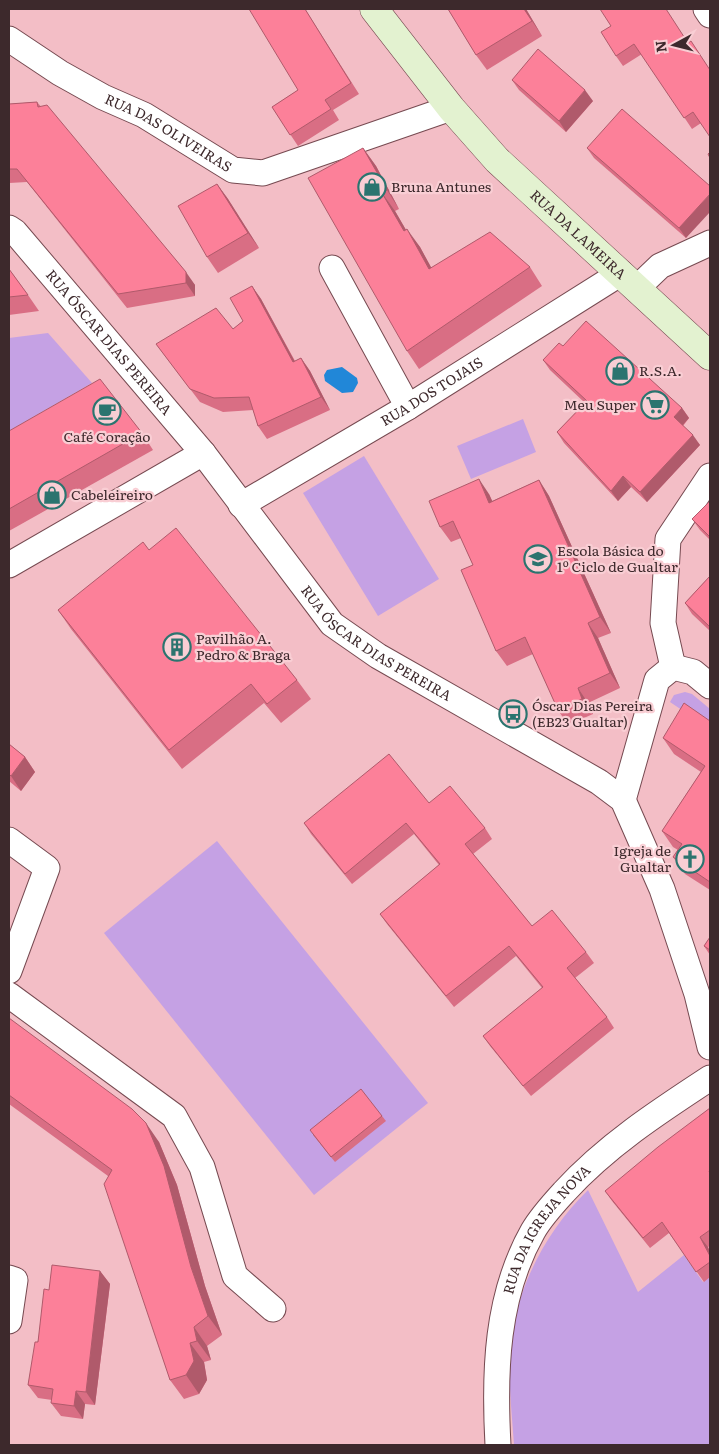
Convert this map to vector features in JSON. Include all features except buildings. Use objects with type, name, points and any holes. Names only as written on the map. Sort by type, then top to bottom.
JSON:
[{"type":"main road","name":"RUA DA LAMEIRA","points":[[374,9],[451,108],[497,160],[710,356]]},
{"type":"street","points":[[706,9],[710,15]]},
{"type":"street","name":"RUA DAS OLIVEIRAS","points":[[9,39],[60,73],[103,97],[144,115],[233,170],[263,173],[451,108]]},
{"type":"street","name":"RUA ÓSCAR DIAS PEREIRA","points":[[9,228],[15,232],[203,453],[332,624],[378,656],[599,782],[623,800],[662,889],[697,994],[710,1047]]},
{"type":"street","name":"RUA DOS TOJAIS","points":[[241,505],[408,406],[629,280],[710,243]]},
{"type":"street","points":[[332,268],[408,406]]},
{"type":"street","points":[[9,566],[203,453]]},
{"type":"street","points":[[673,668],[663,624],[668,539],[710,476]]},
{"type":"street","points":[[623,800],[657,680],[673,668],[693,672],[710,686]]},
{"type":"street","points":[[9,840],[47,868],[9,971]]},
{"type":"street","points":[[9,995],[174,1116],[202,1167],[235,1276],[273,1309]]},
{"type":"street","name":"RUA DA IGREJA NOVA","points":[[498,1445],[498,1339],[507,1298],[520,1258],[534,1230],[578,1176],[634,1128],[710,1078]]},
{"type":"street","points":[[9,1278],[14,1280],[9,1321]]},
{"type":"shaded area","points":[[48,333],[92,383],[9,431],[9,338]]},
{"type":"shaded area","points":[[523,419],[536,452],[471,479],[457,446]]},
{"type":"shaded area","points":[[364,456],[439,579],[378,616],[303,493]]},
{"type":"shaded area","points":[[685,692],[692,694],[710,709],[710,729],[670,702],[674,695]]},
{"type":"shaded area","points":[[217,841],[428,1103],[314,1195],[104,933]]},
{"type":"shaded area","points":[[588,1190],[638,1292],[684,1255],[703,1282],[710,1277],[710,1445],[514,1445],[510,1398],[510,1350],[518,1306],[535,1263],[546,1243],[558,1224]]},
{"type":"water","points":[[342,367],[357,378],[358,383],[353,392],[342,393],[325,381],[324,375],[327,370]]},
{"type":"place","name":"Bruna Antunes","points":[[372,187]]},
{"type":"place","name":"R.S.A.","points":[[620,371]]},
{"type":"place","name":"Meu Super","points":[[655,405]]},
{"type":"place","name":"Café Coração","points":[[107,411]]},
{"type":"place","name":"Cabeleireiro","points":[[52,495]]},
{"type":"place","name":"Escola Básica do 1º Ciclo de Gualtar","points":[[538,559]]},
{"type":"place","name":"Pavilhão A. Pedro & Braga","points":[[177,647]]},
{"type":"place","name":"Óscar Dias Pereira (EB23 Gualtar)","points":[[513,714]]},
{"type":"place","name":"Igreja de Gualtar","points":[[690,859]]}]
